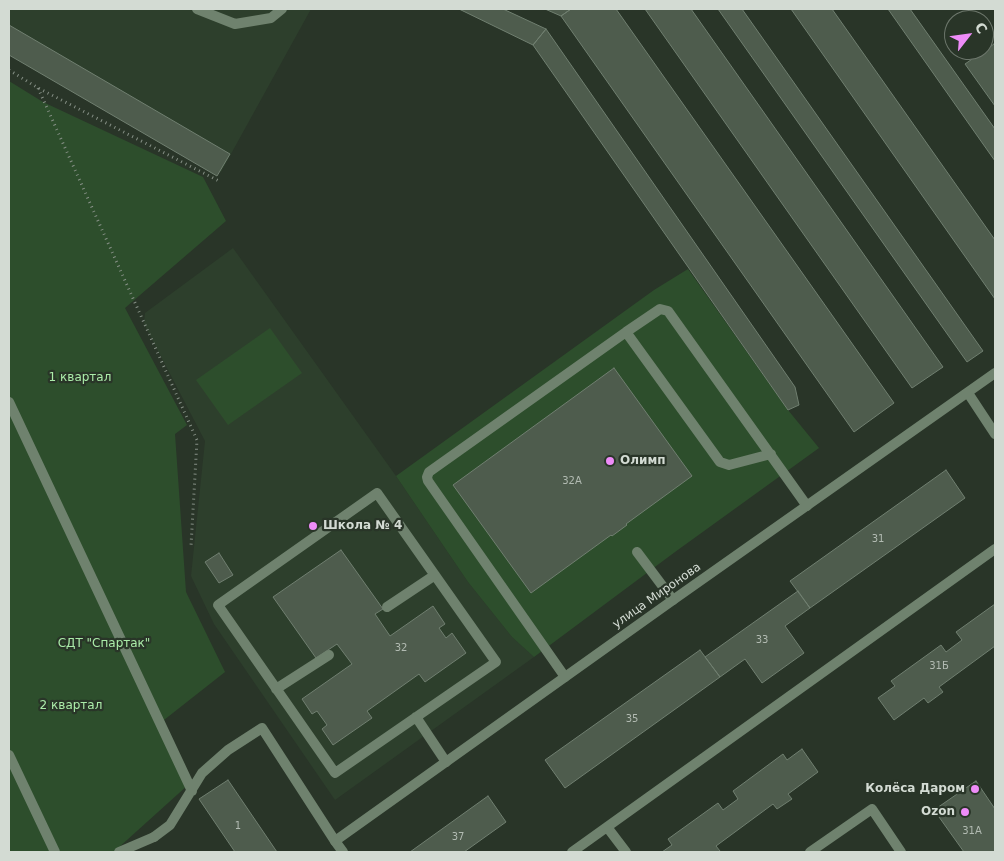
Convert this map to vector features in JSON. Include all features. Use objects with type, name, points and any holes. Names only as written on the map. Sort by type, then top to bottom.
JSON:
[{"type":"street","points":[[197,9],[235,24],[271,18],[282,9]]},
{"type":"street","points":[[565,677],[427,478],[430,472],[626,332],[660,309],[668,311],[807,506]]},
{"type":"street","points":[[626,332],[720,462],[730,465],[770,454]]},
{"type":"street","name":"улица Миронова","points":[[335,841],[673,600],[995,374]]},
{"type":"street","points":[[968,393],[995,434]]},
{"type":"street","points":[[9,402],[192,791]]},
{"type":"street","points":[[377,493],[496,662],[335,773],[276,689],[218,605],[377,493]]},
{"type":"street","points":[[572,852],[995,549]]},
{"type":"street","points":[[637,552],[673,600]]},
{"type":"street","points":[[387,607],[435,575]]},
{"type":"street","points":[[276,689],[329,655]]},
{"type":"street","points":[[416,717],[446,762]]},
{"type":"street","points":[[119,852],[154,837],[170,825],[202,773],[228,750],[262,728],[343,852]]},
{"type":"street","points":[[9,755],[54,852]]},
{"type":"street","points":[[810,852],[872,809],[902,852]]},
{"type":"street","points":[[607,827],[626,852]]},
{"type":"path","points":[[9,70],[38,88],[219,181]]},
{"type":"path","points":[[38,88],[197,440],[191,546]]},
{"type":"shaded area","points":[[9,9],[311,9],[221,172],[9,49]]},
{"type":"shaded area","name":"Школа № 4","points":[[233,248],[396,476],[468,582],[512,637],[534,657],[335,800],[214,624],[191,576],[205,441],[144,324],[145,313]]},
{"type":"green space","name":"СДТ \"Спартак\"","points":[[9,81],[43,102],[203,177],[226,221],[125,308],[187,425],[175,434],[186,592],[225,672],[164,720],[188,785],[117,849],[118,852],[9,852]]},
{"type":"green space","name":"Олимп","points":[[688,269],[788,410],[819,448],[534,657],[512,637],[468,582],[396,476],[654,290]]},
{"type":"green space","points":[[270,328],[302,373],[228,425],[196,380]]},
{"type":"building","points":[[459,9],[503,9],[546,29],[533,45]]},
{"type":"building","points":[[545,9],[571,9],[561,16]]},
{"type":"building","points":[[571,9],[616,9],[894,403],[854,432],[561,16]]},
{"type":"building","points":[[645,9],[691,9],[943,367],[912,388]]},
{"type":"building","points":[[718,9],[742,9],[983,351],[967,362]]},
{"type":"building","points":[[791,9],[832,9],[995,240],[995,299]]},
{"type":"building","points":[[888,9],[910,9],[944,57],[944,60],[946,60],[995,129],[995,161]]},
{"type":"building","points":[[9,25],[230,154],[217,176],[9,55]]},
{"type":"building","points":[[546,29],[795,387],[799,405],[788,410],[533,45]]},
{"type":"building","points":[[994,44],[995,106],[965,64],[971,60],[994,60]]},
{"type":"building","name":"Олимп","points":[[614,368],[692,476],[612,536],[531,593],[453,485]]},
{"type":"building","points":[[946,470],[965,498],[810,608],[790,581]]},
{"type":"building","points":[[341,550],[383,609],[375,614],[390,636],[433,606],[445,624],[439,628],[446,638],[452,633],[466,653],[425,682],[419,674],[367,711],[372,718],[333,745],[322,729],[327,725],[317,711],[312,714],[302,699],[352,664],[337,644],[316,658],[273,597]]},
{"type":"building","points":[[219,553],[233,575],[219,583],[205,562]]},
{"type":"building","points":[[798,591],[810,608],[785,626],[804,653],[762,683],[745,659],[720,677],[705,657]]},
{"type":"building","points":[[995,604],[995,646],[939,687],[943,692],[928,703],[924,698],[894,720],[878,698],[895,686],[891,681],[941,645],[946,652],[962,640],[956,632]]},
{"type":"building","points":[[700,650],[720,677],[565,788],[545,760]]},
{"type":"building","points":[[802,749],[818,772],[788,794],[792,799],[777,809],[773,804],[716,846],[720,851],[718,852],[662,852],[672,845],[668,839],[718,803],[723,810],[738,799],[733,791],[783,754],[787,760]]},
{"type":"building","points":[[228,780],[277,852],[235,852],[199,799]]},
{"type":"building","points":[[976,781],[995,809],[995,852],[964,852],[934,810]]},
{"type":"building","points":[[488,796],[506,822],[464,852],[410,852]]},
{"type":"place","name":"Олимп","points":[[610,461]]},
{"type":"place","name":"Школа № 4","points":[[313,526]]},
{"type":"place","name":"Колёса Даром","points":[[975,789]]},
{"type":"place","name":"Ozon","points":[[965,812]]},
{"type":"park label","name":"1 квартал","points":[[80,378]]},
{"type":"park label","name":"2 квартал","points":[[71,706]]}]
